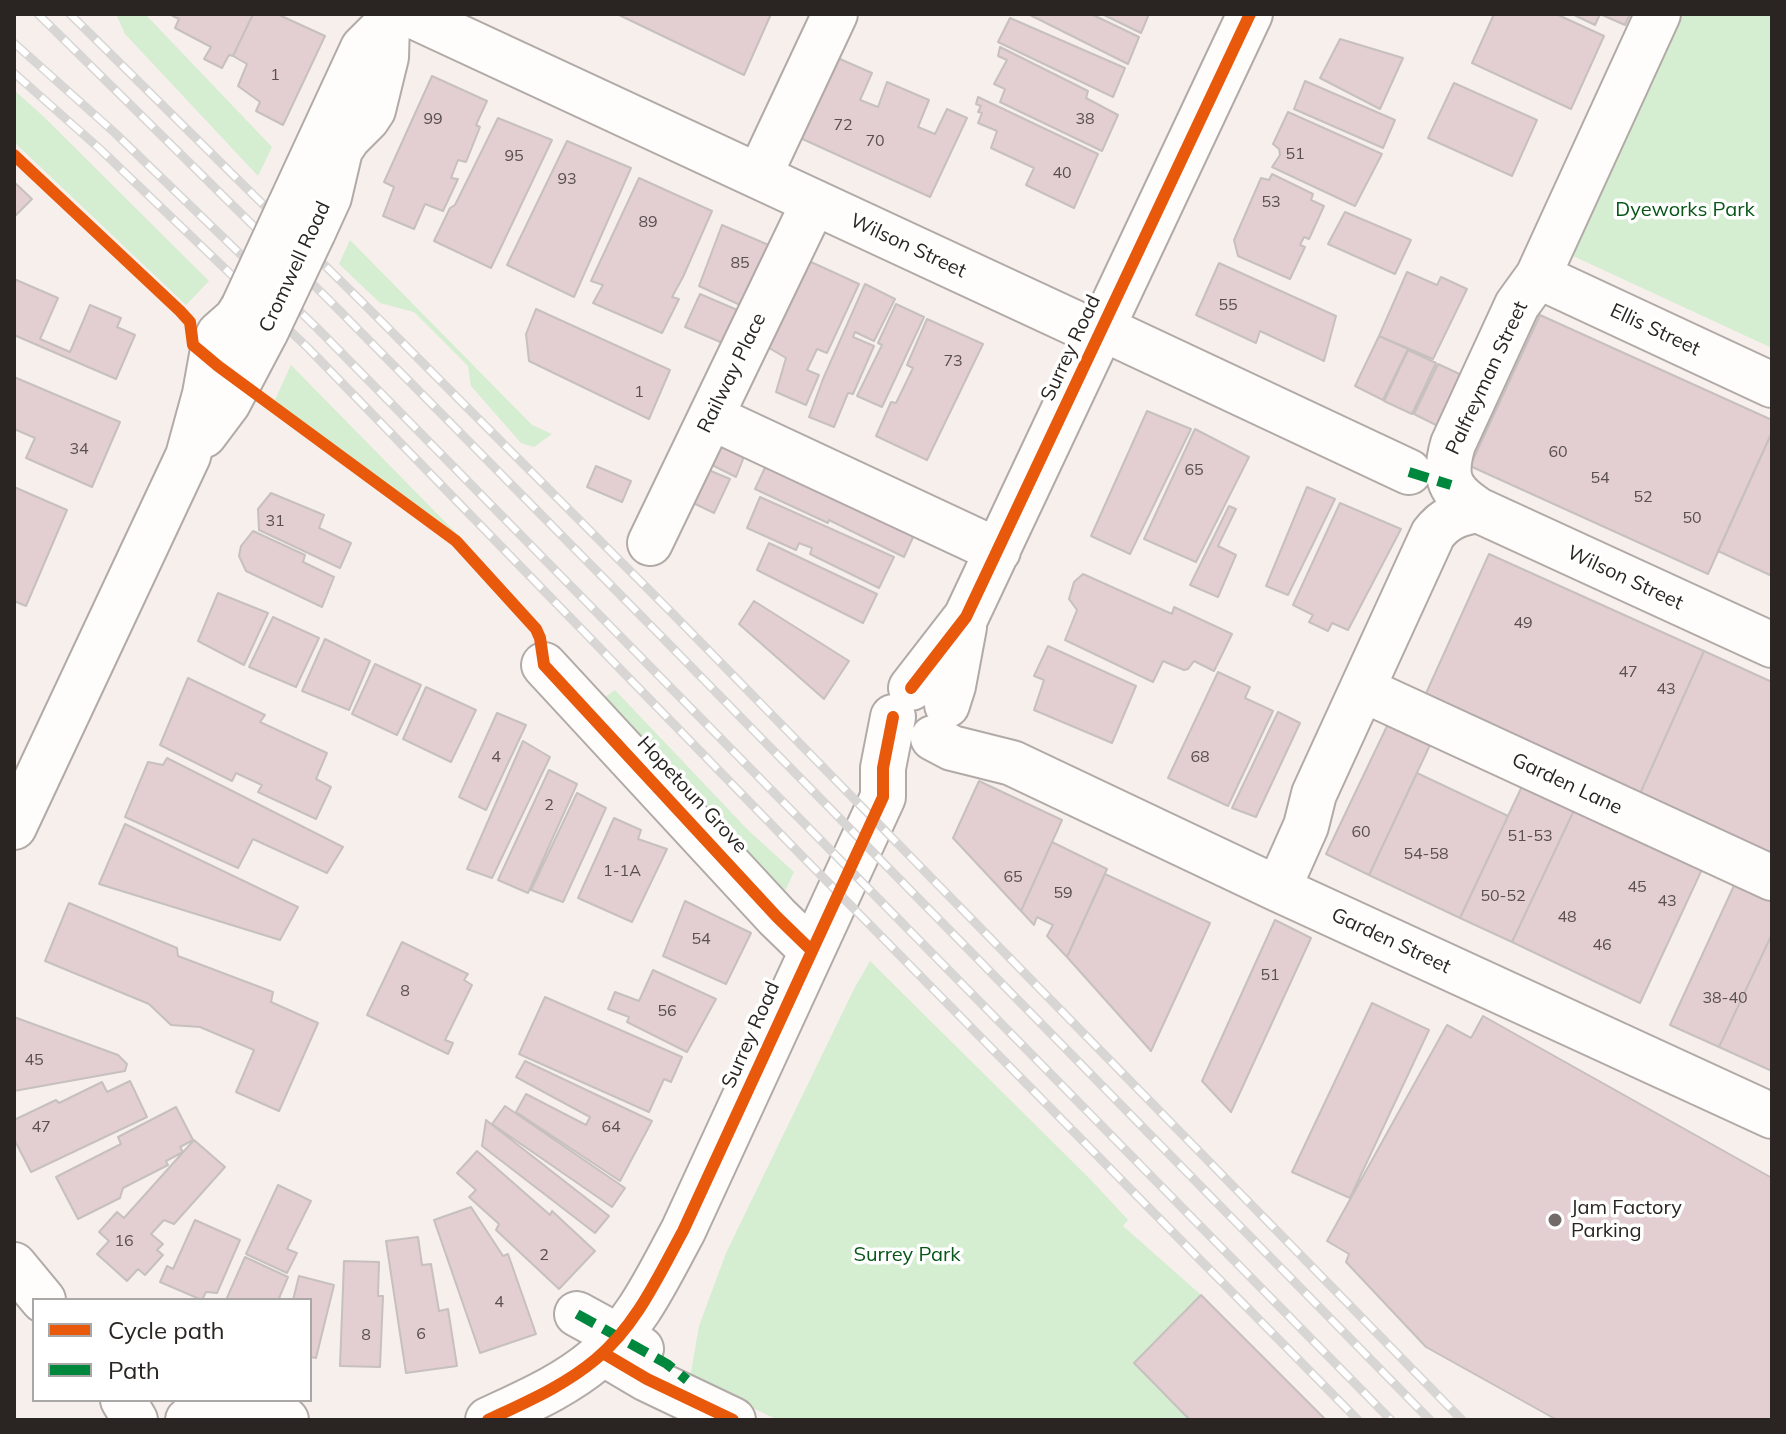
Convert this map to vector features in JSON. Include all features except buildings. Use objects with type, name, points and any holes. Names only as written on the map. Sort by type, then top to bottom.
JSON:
[{"type":"street","points":[[759,176],[835,14]]},
{"type":"street","name":"Surrey Road","points":[[488,1420],[550,1390],[576,1374],[610,1345],[638,1310],[683,1231],[883,797],[906,780],[924,755],[927,716],[955,674],[966,617],[1250,14]]},
{"type":"street","name":"Palfreyman Street","points":[[1478,510],[1460,498],[1451,485],[1449,460],[1453,444],[1517,305],[1538,276],[1658,14]]},
{"type":"street","name":"Wilson Street","points":[[388,17],[759,176],[1081,326],[1119,336],[1409,472]]},
{"type":"street","name":"Cromwell Road","points":[[14,827],[188,456],[219,334],[236,319],[255,319],[301,220],[332,142],[373,110],[386,57],[388,17]]},
{"type":"street","name":"Railway Place","points":[[650,543],[814,202]]},
{"type":"street","name":"Ellis Street","points":[[1538,276],[1772,385]]},
{"type":"street","points":[[711,417],[998,551]]},
{"type":"street","points":[[1278,889],[1306,826],[1314,794],[1433,534],[1440,524],[1458,513],[1478,510]]},
{"type":"street","name":"Wilson Street","points":[[1478,510],[1772,645]]},
{"type":"street","name":"Hopetoun Grove","points":[[544,665],[811,950]]},
{"type":"street","name":"Garden Lane","points":[[1362,689],[1772,878]]},
{"type":"street","name":"Garden Street","points":[[927,716],[952,748],[1012,763],[1772,1116]]},
{"type":"street","points":[[577,1314],[660,1393],[733,1420]]},
{"type":"street","points":[[124,1402],[135,1420]]},
{"type":"street","points":[[188,1420],[212,1405],[227,1402],[319,1420]]},
{"type":"green space","points":[[116,14],[145,14],[272,147],[258,176],[125,34]]},
{"type":"green space","name":"Dyeworks Park","points":[[1676,14],[1772,14],[1772,348],[1573,256]]},
{"type":"green space","points":[[14,90],[209,281],[186,305],[14,142]]},
{"type":"green space","points":[[350,240],[532,425],[552,434],[534,447],[521,443],[471,386],[468,366],[414,312],[380,303],[339,264]]},
{"type":"green space","points":[[291,365],[458,535],[274,402]]},
{"type":"green space","points":[[615,690],[748,830],[794,872],[786,889],[778,895],[597,703]]},
{"type":"green space","name":"Surrey Park","points":[[870,961],[1091,1180],[1128,1220],[1123,1226],[1201,1295],[1134,1363],[1190,1420],[778,1420],[690,1378],[699,1326],[726,1253]]},
{"type":"railway","points":[[38,14],[331,302],[1430,1420]]},
{"type":"railway","points":[[70,14],[673,614],[1462,1420]]},
{"type":"railway","points":[[14,43],[115,133],[318,329],[1391,1420]]},
{"type":"railway","points":[[14,73],[100,149],[309,349],[801,855],[1358,1420]]},
{"type":"marked path","points":[[1409,472],[1451,485]]},
{"type":"marked path","points":[[577,1314],[667,1364],[687,1380]]},
{"type":"cycle path","points":[[911,688],[966,617],[1250,14]]},
{"type":"cycle path","points":[[14,155],[180,311],[190,322],[193,345],[456,541],[536,629],[544,665],[811,950]]},
{"type":"cycle path","points":[[488,1420],[584,1369],[623,1331],[655,1282],[683,1231],[883,797],[883,768],[893,717]]},
{"type":"cycle path","points":[[603,1353],[647,1379],[733,1420]]},
{"type":"place","name":"Jam Factory Parking","points":[[1555,1220]]}]
